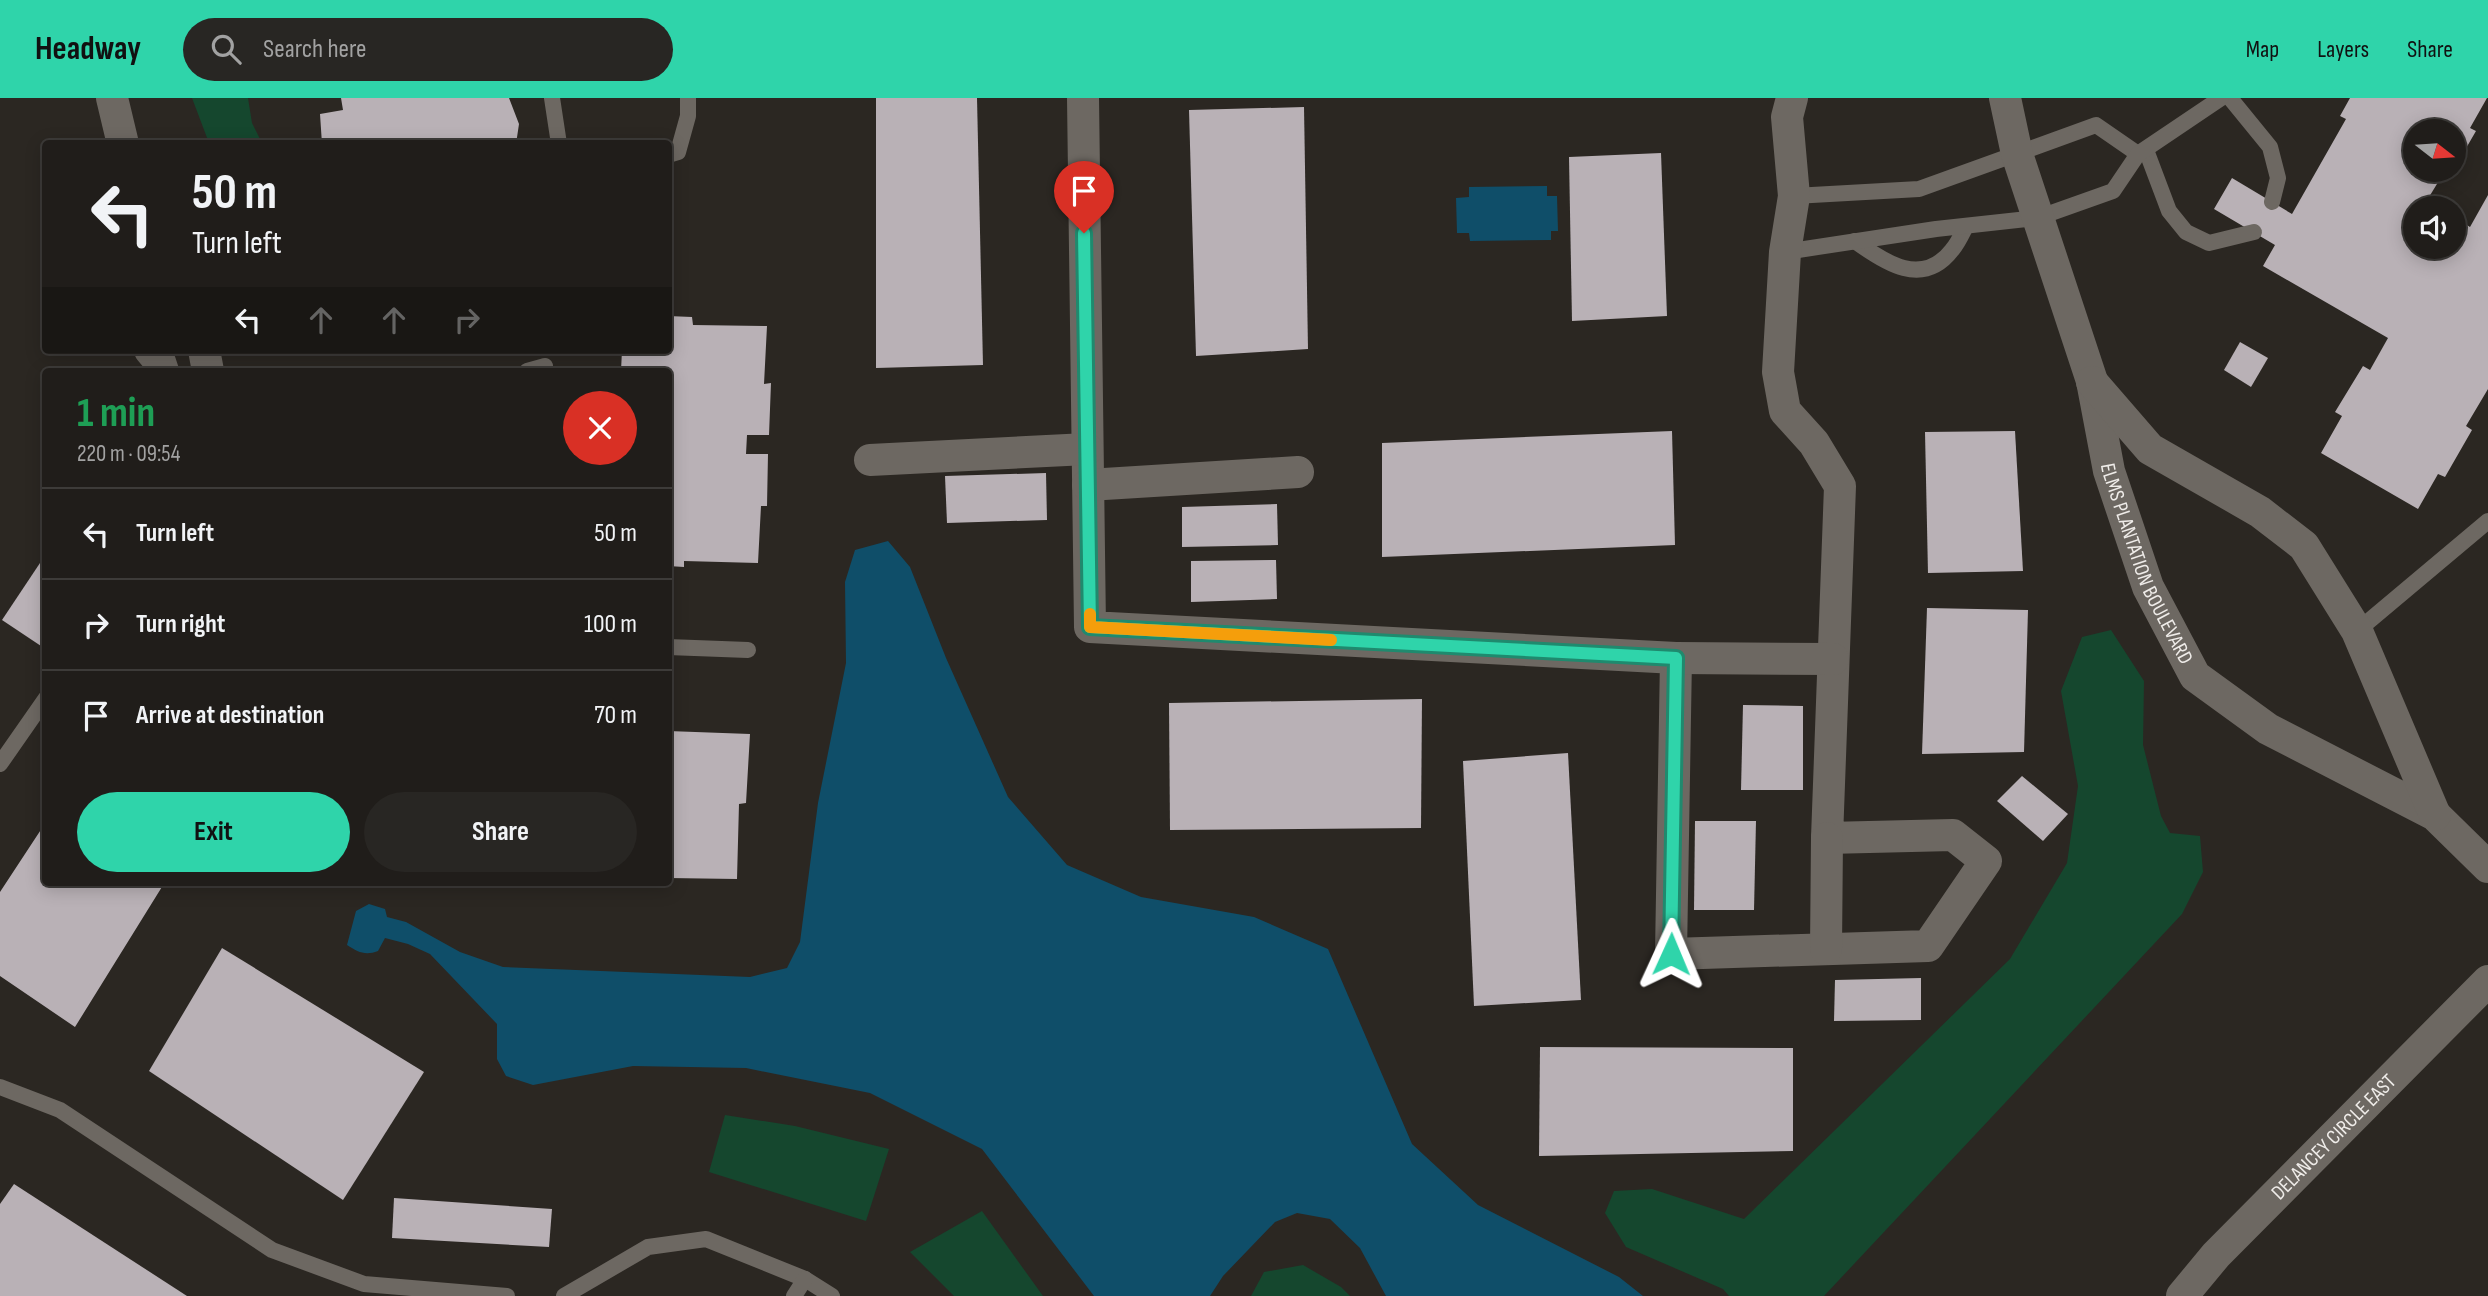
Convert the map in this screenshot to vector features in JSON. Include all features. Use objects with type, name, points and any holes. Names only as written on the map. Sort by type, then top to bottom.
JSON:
[{"type":"street","points":[[112,98],[122,140]]},
{"type":"street","points":[[1083,98],[1090,627],[1676,658],[1833,659]]},
{"type":"street","points":[[1791,98],[1787,117],[1794,196],[1785,252],[1778,372],[1785,411],[1814,443],[1840,485],[1827,838],[1826,949]]},
{"type":"street","name":"ELMS PLANTATION BOULEVARD","points":[[2005,98],[2017,154],[2092,381],[2109,471],[2148,587],[2195,676],[2268,729],[2435,815],[2488,867]]},
{"type":"street","name":"ELMS PLANTATION BOULEVARD","points":[[2092,381],[2150,449],[2260,512],[2304,546],[2357,631],[2435,815]]},
{"type":"street","points":[[870,460],[1087,449]]},
{"type":"street","points":[[1088,485],[1298,472]]},
{"type":"street","points":[[1676,658],[1671,954],[1928,946],[1986,861],[1954,835],[1827,838]]},
{"type":"street","name":"DELANCEY CIRCLE EAST","points":[[2182,1296],[2216,1255],[2488,981]]},
{"type":"lane","points":[[552,98],[558,140]]},
{"type":"lane","points":[[672,154],[678,152],[688,116],[688,98]]},
{"type":"lane","points":[[1785,252],[2037,218],[2113,191],[2142,152],[2221,98]]},
{"type":"lane","points":[[2230,98],[2270,147],[2278,178],[2272,202]]},
{"type":"lane","points":[[1794,196],[1919,189],[2096,125],[2142,152],[2169,211],[2186,232],[2209,243],[2254,232]]},
{"type":"lane","points":[[1855,241],[1882,261],[1909,271],[1937,265],[1952,250],[1966,226]]},
{"type":"lane","points":[[2357,631],[2488,521]]},
{"type":"lane","points":[[672,647],[748,650]]},
{"type":"lane","points":[[0,764],[42,704]]},
{"type":"lane","points":[[0,1087],[60,1110],[272,1250],[364,1284],[507,1296]]},
{"type":"lane","points":[[564,1296],[648,1247],[706,1239],[805,1279],[832,1296]]},
{"type":"lane","points":[[794,1296],[805,1279]]},
{"type":"green space","points":[[192,98],[248,98],[252,123],[260,140],[208,140]]},
{"type":"green space","points":[[2111,630],[2144,681],[2143,745],[2161,816],[2170,833],[2200,836],[2203,872],[2182,914],[1824,1296],[1729,1296],[1723,1289],[1626,1247],[1605,1213],[1614,1191],[1652,1189],[1744,1219],[2010,959],[2067,863],[2078,786],[2061,691],[2082,637]]},
{"type":"green space","points":[[725,1115],[795,1126],[889,1149],[866,1221],[709,1172]]},
{"type":"green space","points":[[982,1211],[1043,1296],[954,1296],[910,1252]]},
{"type":"green space","points":[[1303,1265],[1341,1287],[1350,1296],[1251,1296],[1264,1272]]},
{"type":"water","points":[[1547,186],[1547,196],[1557,196],[1558,231],[1551,231],[1551,240],[1470,241],[1469,233],[1457,233],[1456,198],[1469,197],[1469,187]]},
{"type":"water","points":[[888,541],[910,567],[946,658],[1008,797],[1067,865],[1141,897],[1254,917],[1328,949],[1412,1144],[1478,1205],[1619,1277],[1643,1296],[1386,1296],[1360,1248],[1330,1219],[1297,1213],[1275,1222],[1223,1276],[1210,1296],[1094,1296],[982,1149],[870,1093],[746,1068],[633,1066],[533,1085],[506,1076],[497,1059],[497,1024],[430,954],[385,938],[378,951],[369,953],[347,945],[356,911],[369,904],[385,909],[387,917],[406,922],[460,952],[503,967],[750,977],[787,968],[800,942],[818,803],[846,663],[845,582],[855,550]]},
{"type":"building","points":[[341,98],[509,98],[519,124],[517,140],[322,140],[320,114],[343,110]]},
{"type":"building","points":[[876,98],[977,98],[983,365],[876,368]]},
{"type":"building","points":[[2350,98],[2487,98],[2470,128],[2476,131],[2466,148],[2466,119],[2403,119],[2403,182],[2438,182],[2430,196],[2403,196],[2403,259],[2466,259],[2466,224],[2470,227],[2488,195],[2488,389],[2466,426],[2472,430],[2445,477],[2438,474],[2418,509],[2321,453],[2342,416],[2335,412],[2363,366],[2370,370],[2388,338],[2263,266],[2275,245],[2214,209],[2232,178],[2292,214],[2346,119],[2340,116]]},
{"type":"building","points":[[1304,107],[1308,349],[1196,356],[1189,110]]},
{"type":"building","points":[[1661,153],[1667,316],[1572,321],[1569,157]]},
{"type":"building","points":[[672,316],[692,317],[693,325],[767,326],[764,384],[771,383],[769,435],[747,435],[746,454],[768,454],[767,506],[761,506],[758,563],[684,561],[684,567],[672,566],[672,368],[621,368],[622,354],[672,354]]},
{"type":"building","points":[[2240,342],[2268,358],[2251,387],[2224,370]]},
{"type":"building","points":[[1672,431],[1675,545],[1382,557],[1382,443]]},
{"type":"building","points":[[2015,431],[2023,571],[1928,573],[1925,432]]},
{"type":"building","points":[[1046,473],[1047,520],[947,523],[945,476]]},
{"type":"building","points":[[1277,504],[1278,545],[1182,547],[1182,507]]},
{"type":"building","points":[[42,560],[41,646],[2,620]]},
{"type":"building","points":[[1276,560],[1277,599],[1191,602],[1191,561]]},
{"type":"building","points":[[1927,608],[2028,610],[2024,752],[1922,754]]},
{"type":"building","points":[[1422,699],[1421,828],[1170,830],[1169,703]]},
{"type":"building","points":[[1743,705],[1803,706],[1803,790],[1741,790]]},
{"type":"building","points":[[672,731],[750,734],[746,803],[739,804],[737,879],[672,878]]},
{"type":"building","points":[[1568,753],[1581,1000],[1474,1006],[1463,761]]},
{"type":"building","points":[[2022,776],[2068,814],[2043,841],[1997,801]]},
{"type":"building","points":[[1695,821],[1756,821],[1754,910],[1694,910]]},
{"type":"building","points":[[42,828],[42,886],[163,886],[75,1027],[0,976],[0,892]]},
{"type":"building","points":[[222,948],[424,1072],[343,1200],[149,1071]]},
{"type":"building","points":[[1921,978],[1921,1020],[1834,1021],[1835,980]]},
{"type":"building","points":[[1540,1047],[1793,1048],[1793,1151],[1539,1156]]},
{"type":"building","points":[[14,1184],[187,1296],[0,1296],[0,1204]]},
{"type":"building","points":[[394,1198],[552,1209],[549,1247],[392,1238]]},
{"type":"slow traffic","points":[[1090,614],[1090,627],[1331,640]]},
{"type":"route","points":[[1084,233],[1090,627],[1676,658],[1671,954]]}]
